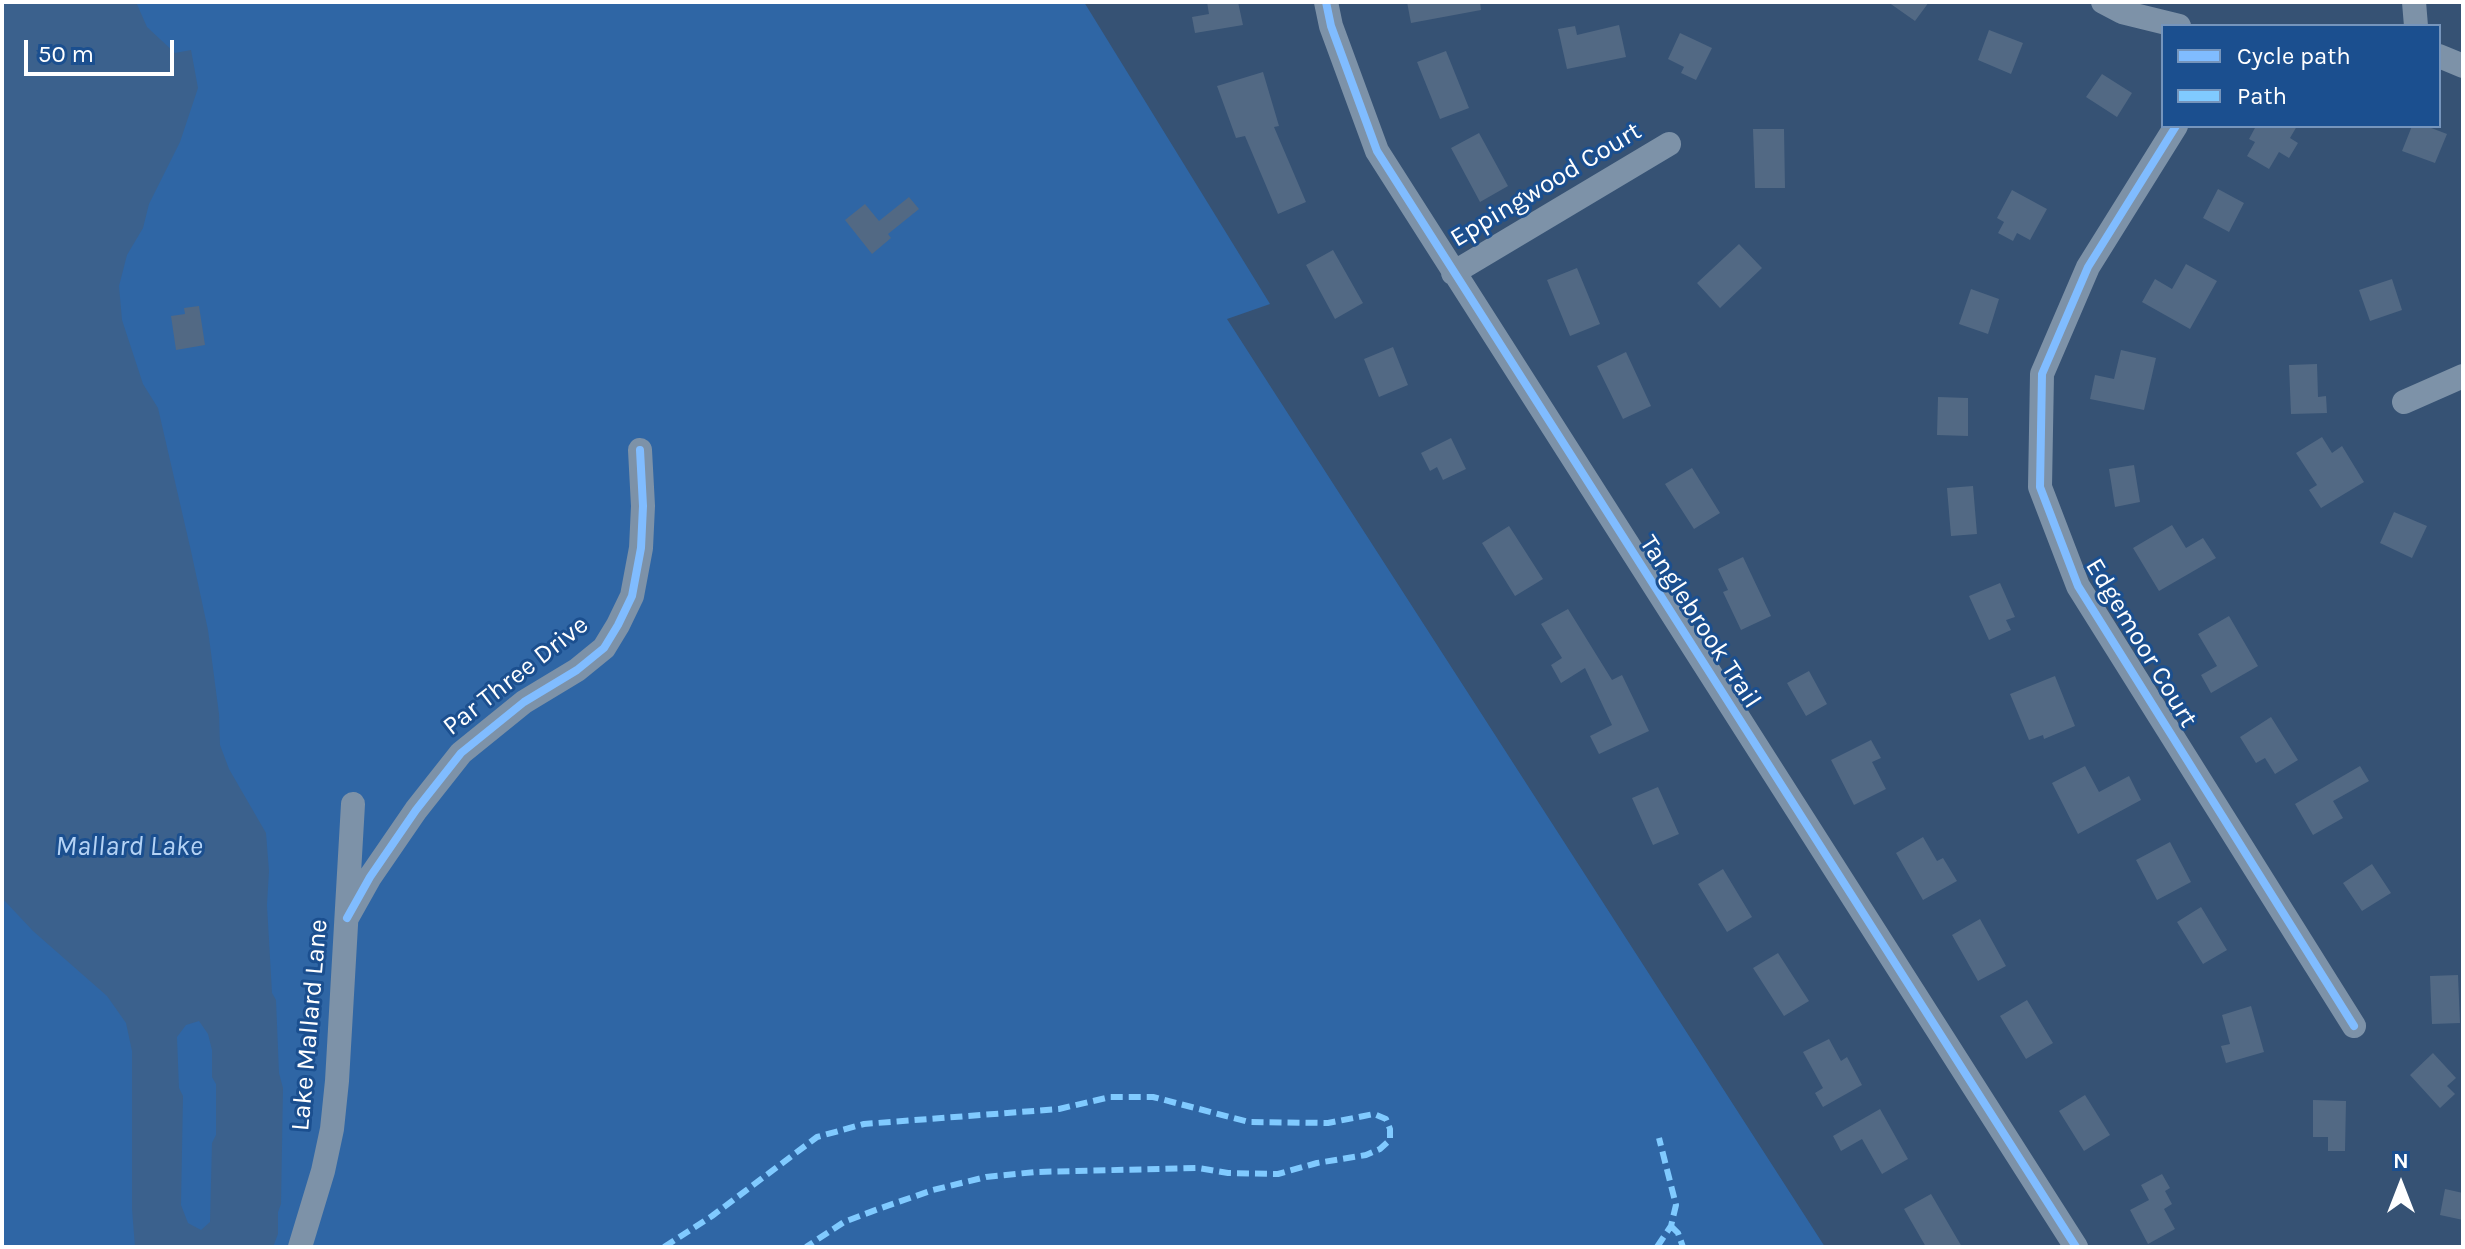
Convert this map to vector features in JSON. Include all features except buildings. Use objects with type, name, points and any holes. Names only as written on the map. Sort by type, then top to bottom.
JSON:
[{"type":"street","name":"Tanglebrook Trail","points":[[1326,2],[1331,26],[1377,151],[2076,1247]]},
{"type":"street","points":[[2103,2],[2122,12],[2171,24]]},
{"type":"street","points":[[2414,2],[2416,24]]},
{"type":"street","points":[[2441,57],[2463,66]]},
{"type":"street","name":"Edgemoor Court","points":[[2175,128],[2088,267],[2042,374],[2040,487],[2078,586],[2354,1026]]},
{"type":"street","name":"Eppingwood Court","points":[[1453,273],[1669,144]]},
{"type":"street","points":[[2404,402],[2463,376]]},
{"type":"street","name":"Par Three Drive","points":[[347,918],[370,877],[416,810],[461,753],[524,702],[577,670],[604,648],[611,637],[632,596],[641,548],[643,506],[640,450]]},
{"type":"street","name":"Lake Mallard Lane","points":[[300,1247],[332,1129],[353,804]]},
{"type":"shaded area","points":[[2,2],[1084,2],[1270,304],[1227,319],[1825,1247],[2,1247]]},
{"type":"water","name":"Mallard Lake","points":[[2,2],[136,2],[147,27],[175,53],[191,50],[198,88],[180,142],[149,204],[143,228],[127,255],[119,286],[122,320],[143,384],[158,408],[191,551],[208,630],[220,745],[229,769],[266,833],[272,993],[276,1000],[279,1073],[283,1088],[281,1204],[278,1234],[273,1247],[135,1247],[132,1209],[132,1051],[126,1023],[107,996],[33,931],[2,898]],"holes":[[[199,1021],[208,1034],[212,1050],[212,1077],[216,1084],[216,1135],[212,1143],[210,1222],[201,1230],[188,1223],[181,1205],[183,1096],[179,1088],[177,1037],[186,1025]]]},
{"type":"marked path","points":[[664,1247],[712,1216],[817,1137],[864,1124],[1059,1109],[1110,1097],[1153,1097],[1249,1122],[1328,1123],[1374,1114],[1386,1119],[1390,1129],[1390,1140],[1366,1155],[1317,1163],[1278,1174],[1228,1173],[1198,1168],[1035,1172],[986,1177],[933,1190],[844,1222],[806,1247]]},
{"type":"marked path","points":[[1657,1247],[1671,1226],[1676,1205],[1659,1138]]},
{"type":"marked path","points":[[1671,1226],[1678,1233],[1683,1247]]},
{"type":"cycle path","points":[[1326,2],[1331,26],[1377,151],[2076,1247]]},
{"type":"cycle path","points":[[2175,128],[2088,267],[2042,374],[2040,487],[2078,586],[2354,1026]]},
{"type":"cycle path","points":[[347,918],[370,877],[416,810],[461,753],[524,702],[577,670],[604,648],[632,596],[641,548],[643,506],[640,450]]}]
